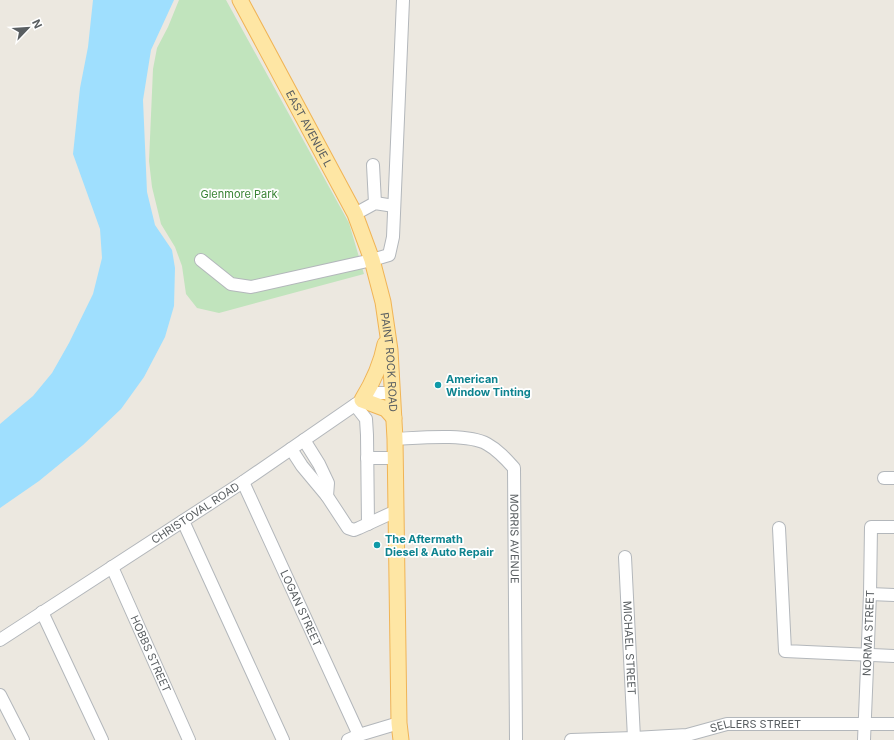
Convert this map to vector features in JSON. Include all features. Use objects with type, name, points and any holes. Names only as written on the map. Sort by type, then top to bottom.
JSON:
[{"type":"main road","name":"EAST AVENUE L","points":[[240,0],[355,214],[372,260]]},
{"type":"main road","name":"PAINT ROCK ROAD","points":[[372,260],[384,302],[388,332],[394,418],[399,723],[401,740]]},
{"type":"main road","points":[[388,332],[379,368],[371,385],[358,403],[386,409],[394,418]]},
{"type":"street","points":[[201,260],[231,284],[251,287],[389,255],[393,237],[403,0]]},
{"type":"street","points":[[373,165],[375,203]]},
{"type":"street","points":[[355,214],[375,203],[394,206]]},
{"type":"street","name":"CHRISTOVAL ROAD","points":[[0,640],[244,482],[358,403],[376,393],[392,393]]},
{"type":"street","points":[[358,403],[366,419],[368,524]]},
{"type":"street","name":"MORRIS AVENUE","points":[[395,438],[461,437],[485,443],[503,455],[514,468],[516,740]]},
{"type":"street","points":[[304,440],[319,464],[328,483],[327,496]]},
{"type":"street","points":[[291,449],[302,466],[327,496],[348,528],[354,530],[396,511]]},
{"type":"street","points":[[367,458],[395,458]]},
{"type":"street","name":"LOGAN STREET","points":[[244,482],[354,738]]},
{"type":"street","points":[[183,521],[283,740]]},
{"type":"street","name":"NORMA STREET","points":[[864,740],[870,594],[871,527],[894,527]]},
{"type":"street","points":[[779,528],[786,651],[894,656]]},
{"type":"street","name":"MICHAEL STREET","points":[[626,557],[634,738]]},
{"type":"street","name":"HOBBS STREET","points":[[112,567],[189,740]]},
{"type":"street","points":[[870,594],[894,595]]},
{"type":"street","points":[[42,612],[102,740]]},
{"type":"street","points":[[0,695],[23,740]]},
{"type":"street","points":[[354,738],[399,723]]},
{"type":"street","name":"SELLERS STREET","points":[[571,740],[687,737],[727,724],[894,724]]},
{"type":"green space","name":"Glenmore Park","points":[[179,0],[226,0],[349,223],[364,274],[219,313],[197,308],[186,294],[182,266],[175,247],[161,224],[152,187],[149,161],[153,69],[157,48],[168,27]]},
{"type":"water","points":[[93,0],[174,0],[151,50],[143,100],[147,192],[155,225],[172,250],[175,268],[174,306],[165,337],[144,377],[121,409],[83,445],[39,481],[0,508],[0,424],[33,396],[52,373],[69,343],[93,294],[102,258],[100,229],[73,154],[80,88],[88,47]]},
{"type":"place","name":"American Window Tinting","points":[[438,385]]},
{"type":"place","name":"The Aftermath Diesel & Auto Repair","points":[[377,545]]}]
